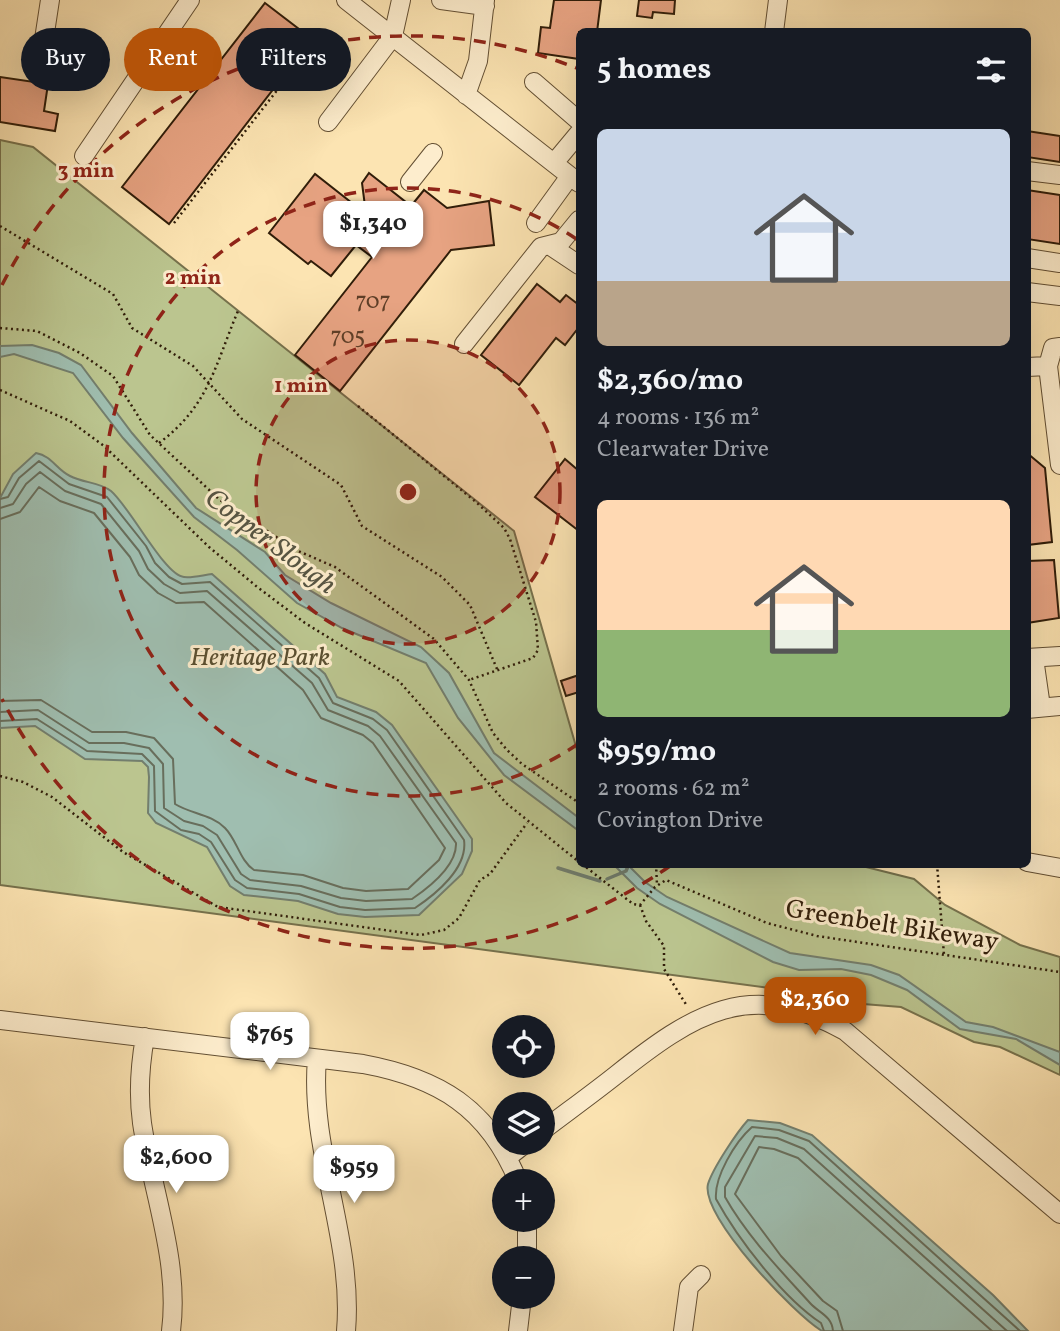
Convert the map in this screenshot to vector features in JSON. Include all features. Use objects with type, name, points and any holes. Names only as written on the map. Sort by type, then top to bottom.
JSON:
[{"type":"street","points":[[46,28],[50,0]]},
{"type":"street","points":[[84,156],[190,0]]},
{"type":"street","points":[[328,122],[393,36],[401,0]]},
{"type":"street","points":[[441,0],[485,3],[478,61],[466,94]]},
{"type":"street","points":[[774,28],[778,0]]},
{"type":"street","points":[[353,2],[575,180],[536,223]]},
{"type":"street","points":[[534,82],[576,118]]},
{"type":"street","points":[[554,163],[576,137]]},
{"type":"street","points":[[410,182],[433,153]]},
{"type":"street","points":[[1031,171],[1060,175]]},
{"type":"street","points":[[464,344],[541,247],[561,242],[576,224]]},
{"type":"street","points":[[549,245],[576,263]]},
{"type":"street","points":[[1031,259],[1060,263]]},
{"type":"street","points":[[1031,292],[1060,296]]},
{"type":"street","points":[[1060,348],[1053,348],[1048,366],[1060,465]]},
{"type":"street","points":[[1031,367],[1048,366]]},
{"type":"street","points":[[1060,656],[1031,658],[1034,708],[1060,706]]},
{"type":"street","points":[[1031,863],[1060,868]]},
{"type":"street","points":[[555,1121],[664,1038],[698,1017],[733,1006],[770,1005],[813,1015],[845,1031],[1060,1214]]},
{"type":"street","points":[[0,1020],[397,1070],[434,1084],[473,1112],[508,1157],[514,1169]]},
{"type":"street","points":[[145,1037],[140,1095],[142,1122],[172,1275],[171,1331]]},
{"type":"street","points":[[317,1059],[316,1104],[348,1283],[346,1331]]},
{"type":"street","points":[[683,1331],[689,1287],[701,1275]]},
{"type":"street","points":[[518,1331],[521,1309]]},
{"type":"path","points":[[174,223],[277,91]]},
{"type":"path","points":[[0,226],[113,294],[132,328],[176,353],[209,380],[251,425],[341,485],[362,526],[442,577],[460,594],[479,621],[497,669]]},
{"type":"path","points":[[159,443],[190,416],[201,401],[238,311]]},
{"type":"path","points":[[0,328],[37,331],[94,362],[113,376],[159,443],[220,500],[296,550],[335,567],[434,639],[469,680],[493,733],[507,750],[522,764],[576,801]]},
{"type":"path","points":[[0,390],[69,421],[95,440],[209,547],[256,586],[305,623],[399,681],[506,803],[527,823],[576,859]]},
{"type":"path","points":[[358,405],[476,502],[504,528],[510,539],[536,622],[538,650],[533,658],[469,680]]},
{"type":"path","points":[[0,776],[23,782],[45,793],[117,848],[194,896],[218,907],[421,935],[444,930],[459,918],[480,880],[490,874],[527,823]]},
{"type":"path","points":[[587,868],[633,904],[640,905],[656,886],[656,868]]},
{"type":"path","points":[[937,868],[944,955]]},
{"type":"path","name":"Greenbelt Bikeway","points":[[656,886],[666,880],[767,923],[817,936],[1060,972]]},
{"type":"path","points":[[640,905],[646,921],[664,946],[664,969],[687,1006]]},
{"type":"green space","name":"Heritage Park","points":[[0,140],[33,147],[514,531],[576,747],[576,868],[870,868],[914,879],[945,905],[1020,945],[1060,957],[1060,1075],[1000,1047],[974,1042],[901,1007],[825,1001],[784,990],[0,885]]},
{"type":"water","points":[[32,345],[59,353],[81,365],[132,433],[196,508],[265,552],[285,575],[331,603],[421,647],[449,673],[494,753],[576,816],[576,829],[504,775],[458,718],[426,663],[342,628],[297,603],[237,550],[194,517],[123,438],[73,373],[14,354],[0,357],[0,346]]},
{"type":"water","points":[[36,453],[46,457],[70,476],[111,491],[176,574],[187,577],[212,574],[325,674],[337,697],[376,712],[392,725],[472,839],[472,851],[462,874],[419,915],[365,917],[338,914],[298,901],[244,895],[230,886],[207,847],[156,823],[148,813],[148,767],[142,761],[85,759],[35,726],[0,728],[0,498],[13,474]]},
{"type":"water","points":[[617,868],[631,868],[645,882],[667,897],[790,953],[871,965],[899,975],[966,1022],[993,1027],[1060,1052],[1060,1065],[1016,1039],[960,1029],[907,990],[871,975],[841,969],[799,970],[773,962],[660,904],[637,888]]},
{"type":"water","points":[[748,1120],[780,1123],[812,1135],[993,1295],[1028,1331],[822,1331],[792,1306],[752,1263],[733,1240],[709,1199],[708,1184],[711,1177],[726,1150]]},
{"type":"building","points":[[554,0],[601,0],[598,28],[576,28],[576,59],[538,53],[541,27],[550,28]]},
{"type":"building","points":[[639,0],[675,0],[674,14],[653,12],[652,18],[637,16]]},
{"type":"building","points":[[265,3],[298,28],[246,28]]},
{"type":"building","points":[[236,40],[236,91],[272,91],[169,224],[122,187],[197,91],[222,91],[222,58]]},
{"type":"building","points":[[0,77],[21,80],[21,91],[47,91],[44,111],[58,114],[55,131],[0,122]]},
{"type":"building","points":[[1031,132],[1060,136],[1060,162],[1031,158]]},
{"type":"building","points":[[369,173],[411,206],[424,190],[447,208],[489,201],[494,245],[451,250],[340,391],[295,355],[372,257],[356,245],[331,276],[311,261],[308,264],[269,233],[315,174],[366,214],[362,183]]},
{"type":"building","points":[[1031,191],[1060,195],[1060,244],[1031,240]]},
{"type":"building","points":[[537,284],[560,302],[566,295],[576,303],[576,331],[565,345],[556,338],[519,385],[481,355]]},
{"type":"building","points":[[1031,456],[1045,468],[1052,542],[1031,545]]},
{"type":"building","points":[[565,459],[576,468],[576,529],[535,497]]},
{"type":"building","points":[[1054,560],[1059,618],[1031,622],[1031,561]]},
{"type":"building","points":[[576,676],[576,693],[566,696],[561,681]]},
{"type":"waterway","points":[[558,868],[600,881]]},
{"type":"waterway","points":[[607,879],[627,868]]},
{"type":"water label","name":"Copper Slough","points":[[270,542]]}]
